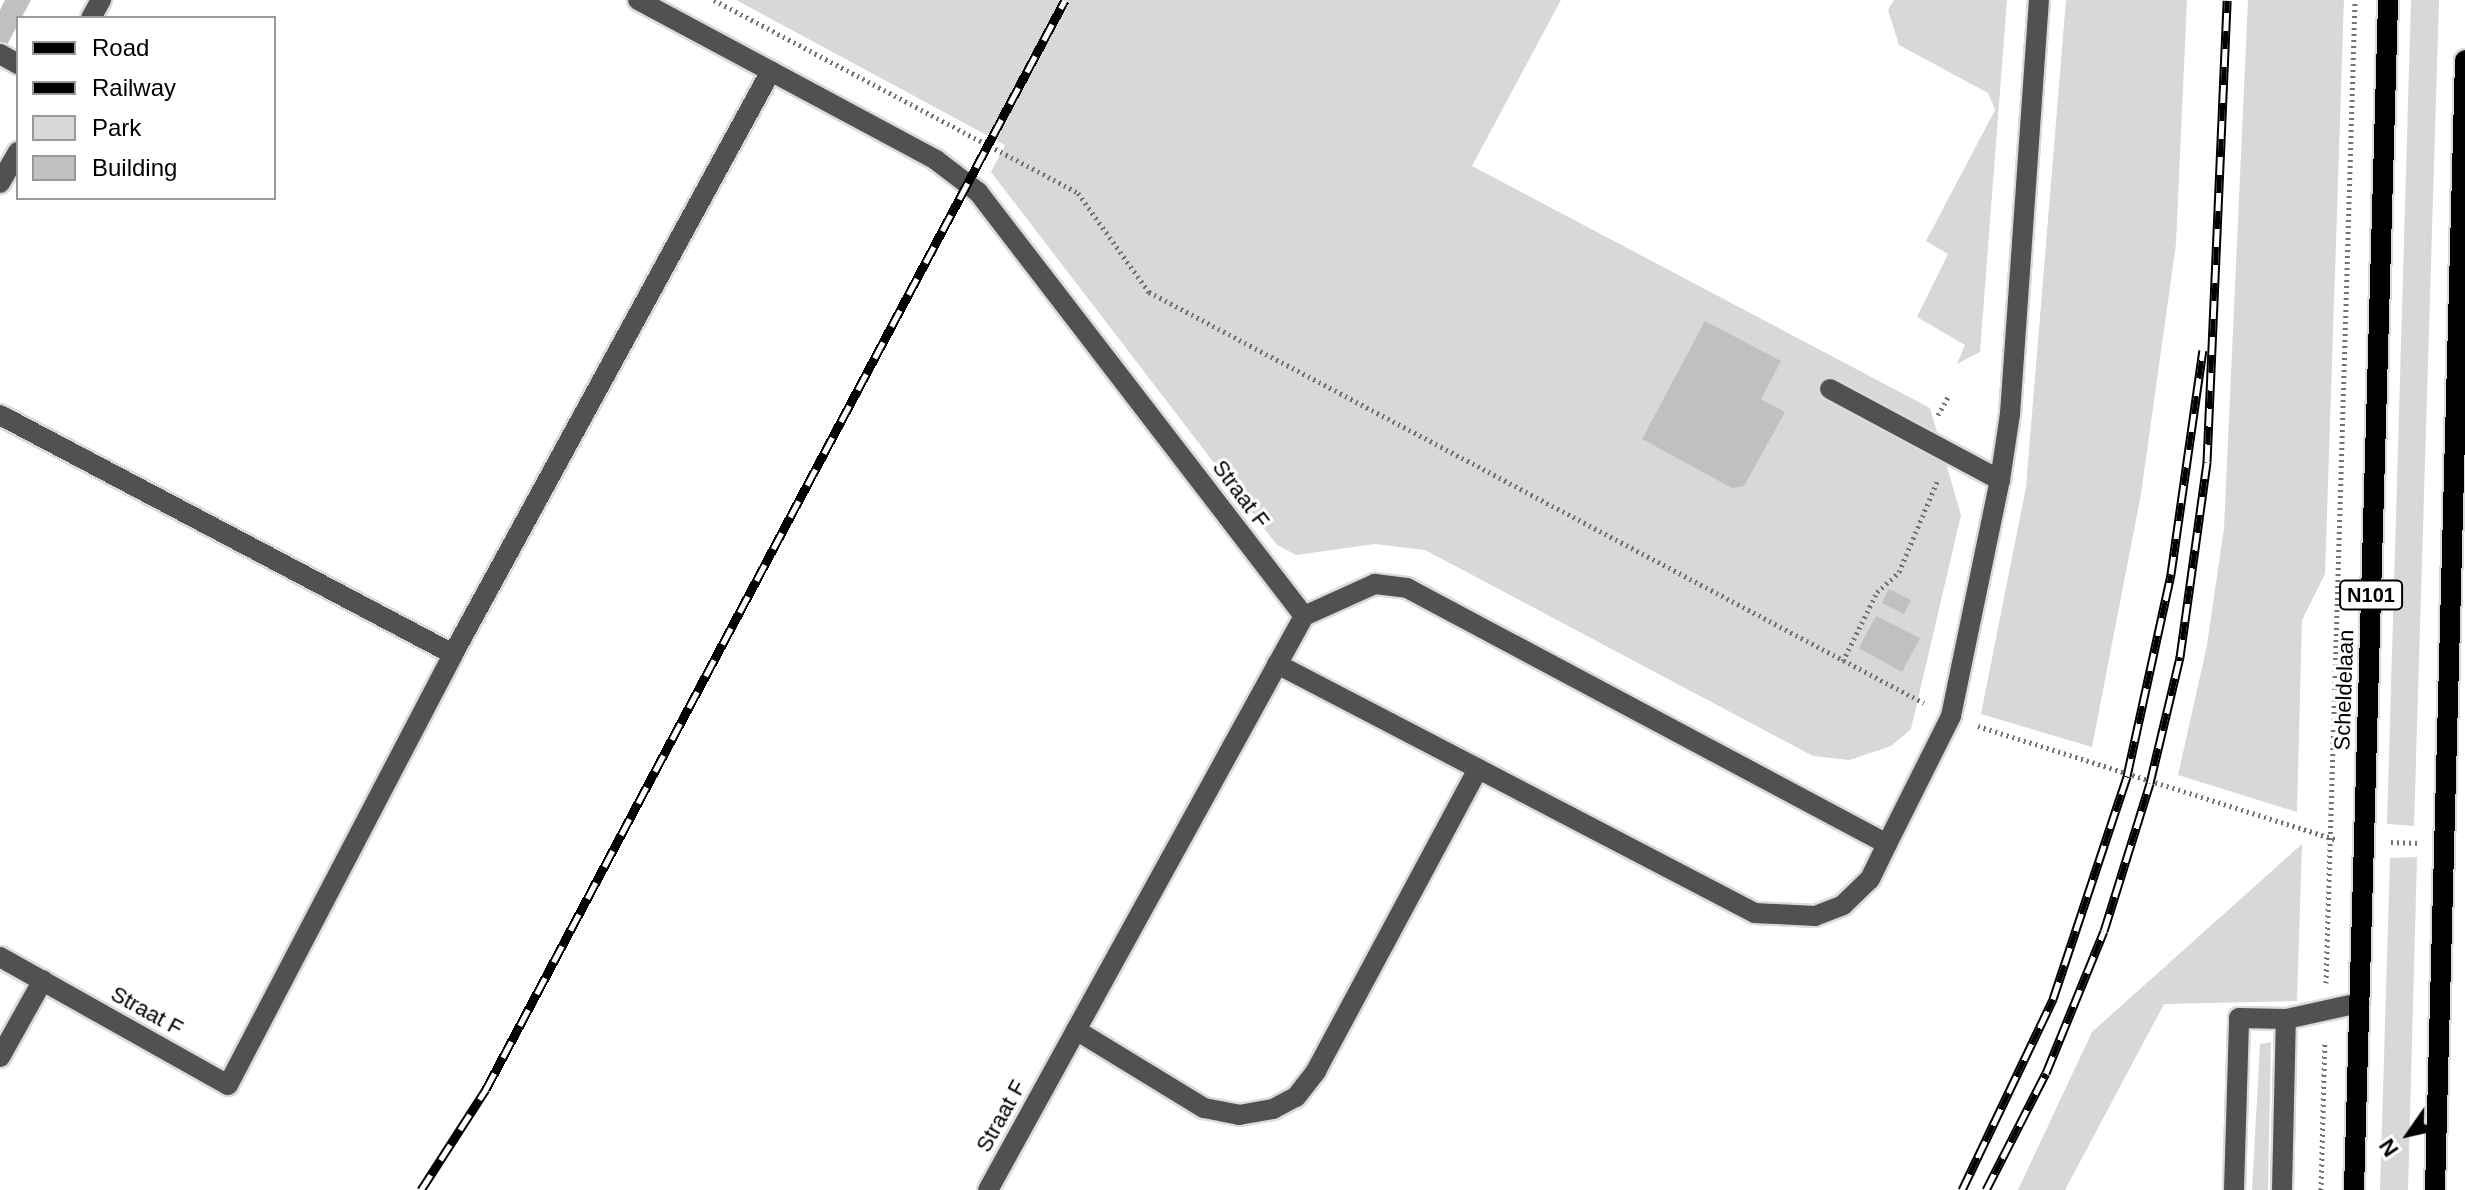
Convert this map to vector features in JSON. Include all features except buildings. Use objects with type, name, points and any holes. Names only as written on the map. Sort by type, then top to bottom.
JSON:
[{"type":"main road","name":"Scheldelaan","points":[[2354,1190],[2388,0]]},
{"type":"main road","points":[[2435,1190],[2465,60]]},
{"type":"street","name":"Straat F","points":[[638,0],[936,160],[978,192],[1304,616],[988,1190]]},
{"type":"street","points":[[1277,664],[1769,915],[1815,916],[1843,905],[1870,879],[1951,716],[2000,480],[2010,414],[2039,0]]},
{"type":"street","points":[[0,415],[453,654],[771,71]]},
{"type":"street","points":[[0,183],[16,155]]},
{"type":"street","points":[[1830,389],[2000,480]]},
{"type":"street","points":[[1304,616],[1375,584],[1407,588],[1887,844]]},
{"type":"street","name":"Straat F","points":[[0,957],[228,1085],[453,654]]},
{"type":"street","points":[[1076,1030],[1204,1108],[1239,1115],[1273,1109],[1296,1097],[1316,1071],[1478,769]]},
{"type":"street","points":[[0,1057],[43,980]]},
{"type":"street","points":[[2234,1190],[2239,1018],[2286,1019],[2359,1003]]},
{"type":"street","points":[[2282,1190],[2286,1019]]},
{"type":"path","points":[[714,0],[1078,193],[1149,292],[1911,697]]},
{"type":"path","points":[[2321,1190],[2355,0]]},
{"type":"path","points":[[1843,661],[1877,592],[1899,572],[1941,471],[1936,420],[1948,397]]},
{"type":"path","points":[[2041,749],[2231,808]]},
{"type":"green space","points":[[736,0],[1561,0],[1472,166],[1930,408],[1961,515],[1911,729],[1891,746],[1849,760],[1813,756],[1425,550],[1375,544],[1296,555],[1277,545],[991,172],[1005,145]]},
{"type":"green space","points":[[1894,0],[2007,0],[1980,352],[1957,364],[1965,345],[1917,317],[1948,254],[1926,241],[1995,110],[1988,93],[1899,45],[1888,10]]},
{"type":"green space","points":[[2066,0],[2187,0],[2176,244],[2141,494],[2092,747],[1981,714],[2026,487]]},
{"type":"green space","points":[[2248,0],[2344,0],[2325,574],[2302,620],[2297,812],[2178,775],[2207,645],[2224,528]]},
{"type":"green space","points":[[2411,0],[2439,0],[2414,826],[2387,824]]},
{"type":"green space","points":[[2302,844],[2297,1001],[2164,1004],[2065,1190],[2018,1190],[2092,1032]]},
{"type":"green space","points":[[2417,857],[2408,1190],[2380,1190],[2390,858]]},
{"type":"green space","points":[[2271,1042],[2268,1190],[2252,1190],[2260,1044]]},
{"type":"railway","points":[[421,1190],[486,1089],[1065,0]]},
{"type":"railway","points":[[1986,1190],[2046,1073],[2104,931],[2150,783],[2180,657],[2207,462],[2227,0]]},
{"type":"railway","points":[[1962,1190],[2053,999],[2127,776],[2171,574],[2203,350]]}]
